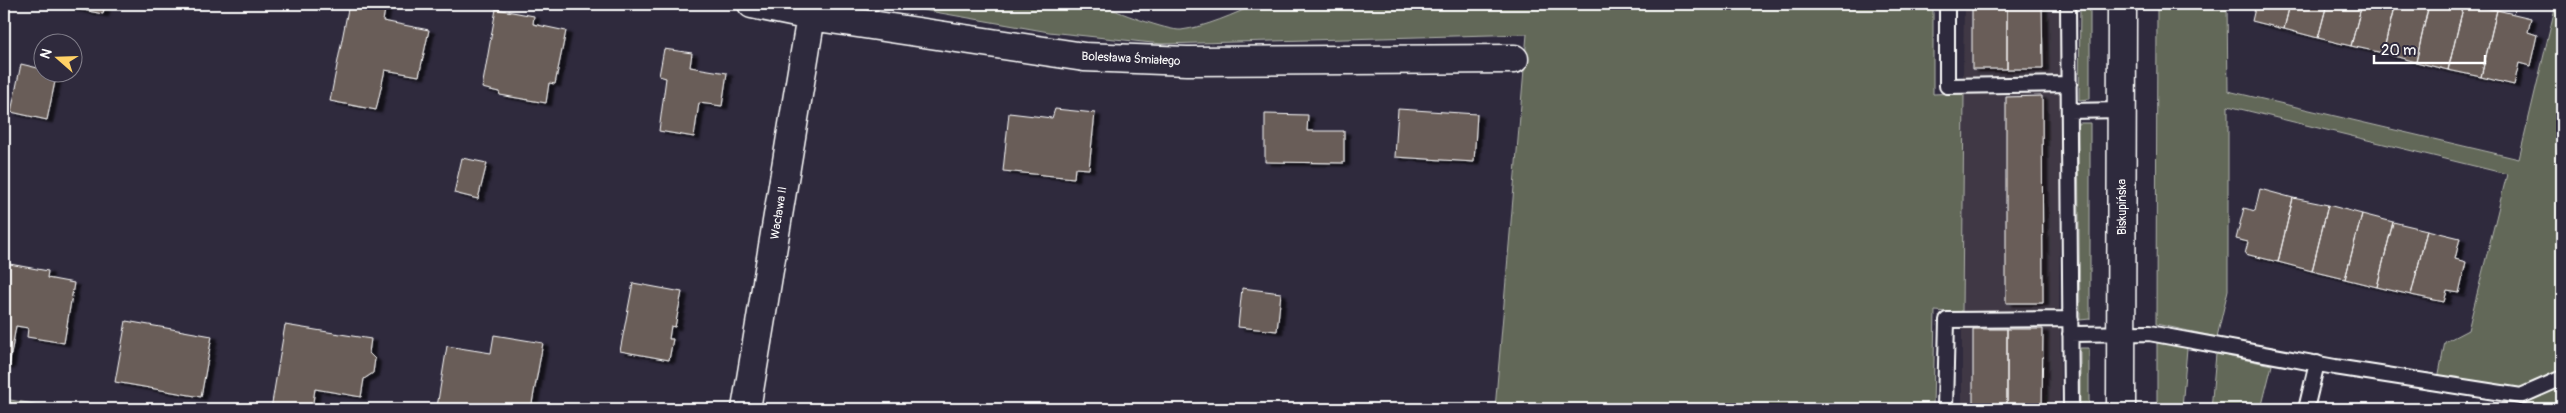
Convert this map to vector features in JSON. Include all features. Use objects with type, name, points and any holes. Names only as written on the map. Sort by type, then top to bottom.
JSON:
[{"type":"street","name":"Bolesława Śmiałego","points":[[752,4],[812,16],[1084,57],[1187,62],[1514,59]]},
{"type":"street","name":"Biskupińska","points":[[2121,409],[2122,4]]},
{"type":"street","name":"Wacława II","points":[[746,409],[812,16]]},
{"type":"lane","points":[[1947,4],[1947,86],[2069,84]]},
{"type":"lane","points":[[2068,4],[2071,409]]},
{"type":"lane","points":[[2068,111],[2122,110]]},
{"type":"lane","points":[[1945,409],[1947,320],[2071,319]]},
{"type":"lane","points":[[2070,334],[2149,333],[2317,363],[2521,396],[2562,378]]},
{"type":"lane","points":[[2306,409],[2317,363]]},
{"type":"shaded area","points":[[1964,4],[2062,4],[2063,76],[1963,77]]},
{"type":"shaded area","points":[[2061,92],[2059,312],[1962,313],[1964,93]]},
{"type":"shaded area","points":[[2060,326],[2060,409],[1962,409],[1962,327]]},
{"type":"green space","points":[[889,4],[1101,4],[1141,20],[1181,30],[1210,23],[1257,4],[1933,4],[1933,94],[1964,93],[1962,313],[1935,311],[1933,409],[1495,409],[1527,34],[1162,44],[1049,32]]},
{"type":"green space","points":[[2080,4],[2090,4],[2090,99],[2079,100]]},
{"type":"green space","points":[[2157,4],[2227,4],[2228,91],[2519,159],[2556,4],[2562,4],[2562,409],[2518,409],[2521,396],[2437,384],[2445,342],[2468,330],[2507,174],[2228,106],[2228,290],[2217,337],[2156,324]]},
{"type":"green space","points":[[2078,123],[2090,123],[2090,319],[2080,320]]},
{"type":"green space","points":[[2157,342],[2187,348],[2182,409],[2157,409]]},
{"type":"green space","points":[[2080,348],[2089,348],[2089,409],[2080,409]]},
{"type":"green space","points":[[2216,354],[2272,365],[2261,409],[2211,409]]},
{"type":"green space","points":[[4,399],[64,409],[4,409]]},
{"type":"building","points":[[53,4],[105,4],[103,14]]},
{"type":"building","points":[[349,4],[386,4],[383,21],[429,30],[419,76],[385,70],[376,110],[330,101]]},
{"type":"building","points":[[1972,4],[2007,4],[2007,69],[1972,69]]},
{"type":"building","points":[[2007,4],[2042,4],[2043,69],[2007,69]]},
{"type":"building","points":[[2256,4],[2290,4],[2284,29],[2252,21]]},
{"type":"building","points":[[2290,4],[2327,4],[2318,38],[2284,29]]},
{"type":"building","points":[[2327,4],[2362,4],[2351,46],[2318,38]]},
{"type":"building","points":[[2362,4],[2395,4],[2383,53],[2351,46]]},
{"type":"building","points":[[2395,4],[2429,4],[2416,62],[2383,53]]},
{"type":"building","points":[[2429,4],[2464,4],[2448,70],[2416,62]]},
{"type":"building","points":[[2464,4],[2497,10],[2481,77],[2448,70]]},
{"type":"building","points":[[496,9],[534,16],[533,24],[566,31],[555,84],[549,83],[546,103],[500,95],[499,92],[482,88]]},
{"type":"building","points":[[2497,10],[2531,18],[2528,32],[2537,35],[2530,66],[2519,63],[2514,85],[2481,77]]},
{"type":"building","points":[[664,49],[692,53],[690,67],[727,73],[722,106],[699,103],[694,137],[659,131],[666,78],[659,76]]},
{"type":"building","points":[[21,64],[32,67],[32,82],[55,82],[47,120],[11,112]]},
{"type":"building","points":[[2042,96],[2043,303],[2006,303],[2006,97]]},
{"type":"building","points":[[1055,109],[1095,113],[1089,169],[1075,168],[1074,178],[1003,171],[1009,113],[1052,118]]},
{"type":"building","points":[[1398,109],[1477,114],[1474,162],[1395,157]]},
{"type":"building","points":[[1265,114],[1308,115],[1307,131],[1344,131],[1344,163],[1265,162]]},
{"type":"building","points":[[462,158],[487,163],[478,199],[454,193]]},
{"type":"building","points":[[2260,189],[2293,198],[2278,262],[2245,254],[2248,242],[2236,239],[2244,208],[2255,211]]},
{"type":"building","points":[[2293,198],[2328,205],[2312,271],[2278,262]]},
{"type":"building","points":[[2328,205],[2362,214],[2345,279],[2312,271]]},
{"type":"building","points":[[2362,214],[2393,222],[2377,287],[2345,279]]},
{"type":"building","points":[[2393,222],[2427,230],[2411,295],[2377,287]]},
{"type":"building","points":[[2427,230],[2460,238],[2455,259],[2466,262],[2459,293],[2447,291],[2444,302],[2411,295]]},
{"type":"building","points":[[4,263],[48,271],[47,278],[74,283],[64,343],[27,337],[28,328],[16,326],[9,366],[4,365]]},
{"type":"building","points":[[633,283],[682,292],[675,327],[671,326],[669,339],[673,339],[669,360],[620,351]]},
{"type":"building","points":[[1242,288],[1281,293],[1277,331],[1238,327]]},
{"type":"building","points":[[126,321],[212,336],[201,397],[115,382]]},
{"type":"building","points":[[285,325],[371,339],[369,353],[375,359],[373,373],[364,379],[361,397],[315,389],[312,409],[271,409]]},
{"type":"building","points":[[1973,329],[2007,329],[2007,409],[1973,409]]},
{"type":"building","points":[[2007,329],[2043,329],[2042,409],[2007,409]]},
{"type":"building","points":[[494,335],[543,343],[531,409],[450,409],[437,407],[447,346],[491,353]]}]
